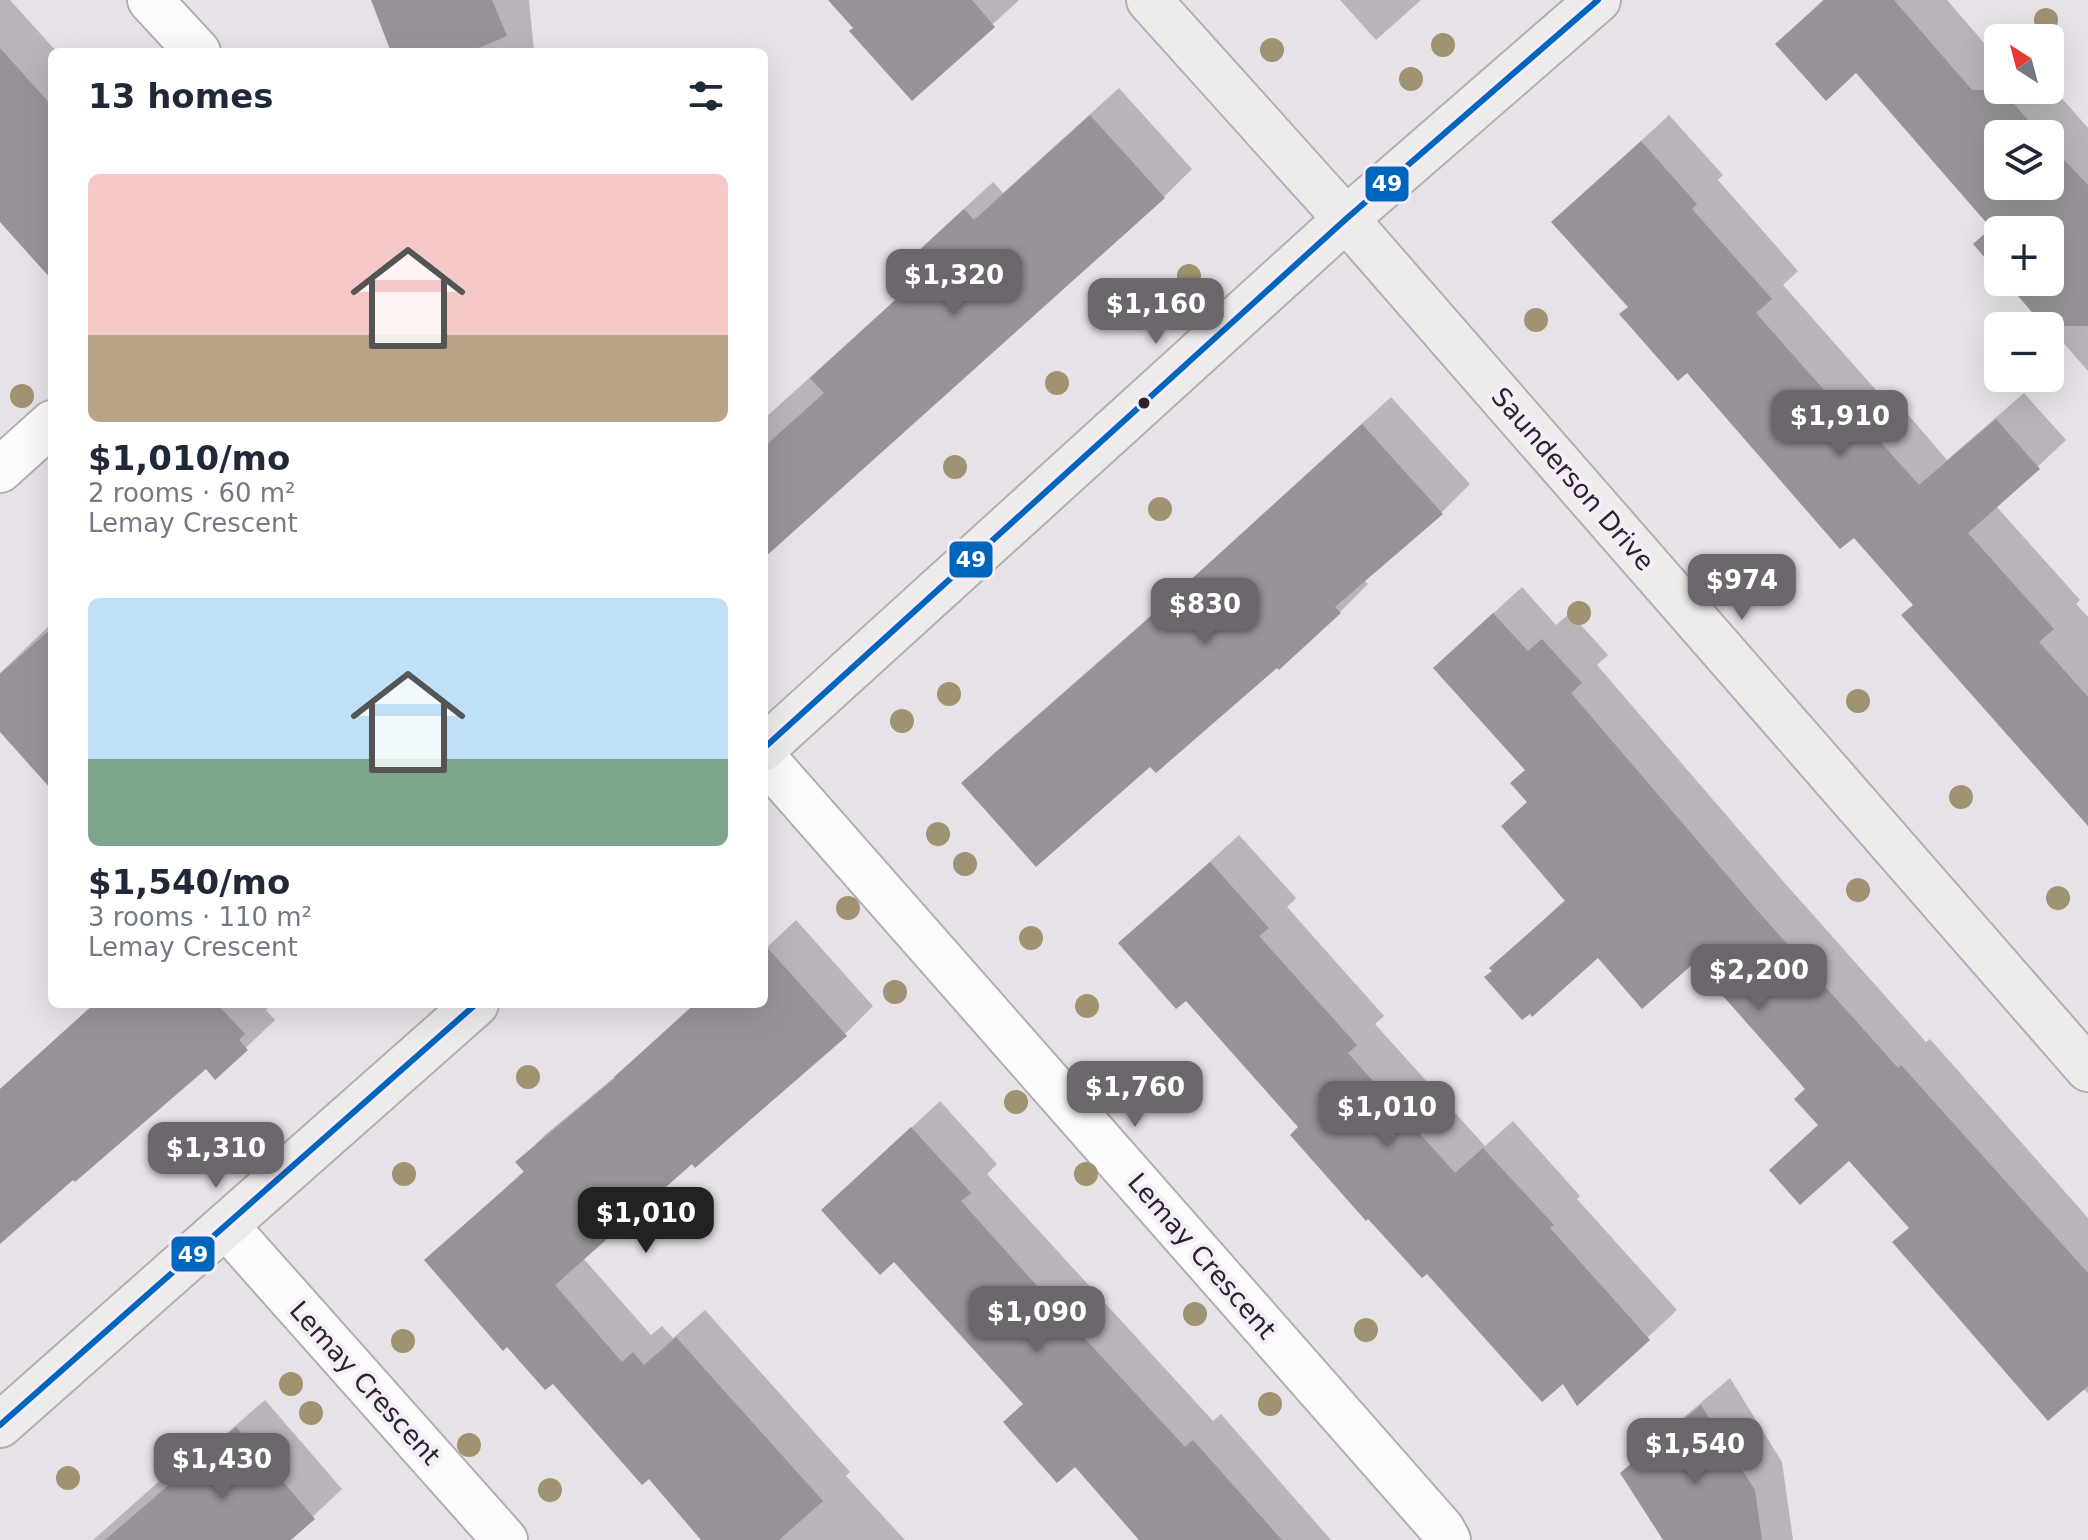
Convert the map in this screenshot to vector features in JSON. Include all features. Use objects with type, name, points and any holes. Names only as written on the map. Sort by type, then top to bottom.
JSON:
[{"type":"street","points":[[150,0],[194,48]]},
{"type":"street","name":"Saunderson Drive","points":[[1149,0],[1346,219],[2088,1069]]},
{"type":"street","points":[[768,744],[1346,219],[1598,0]]},
{"type":"street","points":[[0,470],[48,427]]},
{"type":"street","name":"Lemay Crescent","points":[[768,763],[1442,1529],[1448,1540]]},
{"type":"street","points":[[0,1425],[471,1008]]},
{"type":"street","name":"Lemay Crescent","points":[[226,1226],[505,1540]]},
{"type":"building","points":[[371,0],[492,0],[507,36],[478,48],[389,48]]},
{"type":"building","points":[[828,0],[972,0],[995,27],[912,101],[849,31],[853,28]]},
{"type":"building","points":[[1824,0],[1894,0],[1972,90],[1984,90],[1984,104],[2014,104],[2028,120],[1984,120],[1984,200],[2064,200],[2064,160],[2088,185],[2088,326],[2064,326],[2064,312],[2032,312],[2018,296],[2064,296],[2064,216],[1984,216],[1984,220],[1856,73],[1826,101],[1775,44]]},
{"type":"building","points":[[0,48],[48,102],[48,276],[0,222]]},
{"type":"building","points":[[1090,115],[1165,198],[768,554],[768,443],[824,393],[810,378],[915,282],[901,267],[964,209],[974,220]]},
{"type":"building","points":[[1641,141],[1697,204],[1692,209],[1772,299],[1756,313],[1870,442],[1876,437],[1919,485],[1996,419],[2040,469],[1968,533],[2054,629],[2039,642],[2088,697],[2088,826],[1901,615],[1913,605],[1854,538],[1840,549],[1687,373],[1678,381],[1619,314],[1628,307],[1551,222]]},
{"type":"building","points":[[1984,234],[1984,257],[1973,244]]},
{"type":"building","points":[[1362,424],[1443,514],[1335,607],[1341,613],[1279,670],[1277,668],[1156,773],[1150,767],[1036,867],[961,783],[1140,626]]},
{"type":"building","points":[[1493,613],[1528,651],[1542,639],[1582,683],[1571,693],[1756,909],[2088,1273],[2088,1386],[2048,1421],[1892,1242],[1909,1228],[1849,1161],[1800,1205],[1769,1170],[1818,1125],[1794,1099],[1805,1089],[1694,963],[1642,1009],[1598,958],[1532,1017],[1530,1014],[1522,1020],[1484,977],[1492,971],[1489,968],[1565,901],[1501,826],[1527,802],[1510,783],[1525,770],[1433,668]]},
{"type":"building","points":[[48,632],[48,786],[0,732],[0,674]]},
{"type":"building","points":[[1210,862],[1269,928],[1259,936],[1357,1045],[1348,1053],[1455,1173],[1483,1148],[1554,1225],[1550,1228],[1650,1340],[1577,1406],[1563,1384],[1542,1402],[1427,1274],[1422,1278],[1368,1219],[1366,1221],[1290,1135],[1298,1127],[1186,1001],[1176,1009],[1118,943]]},
{"type":"building","points":[[768,948],[847,1036],[695,1168],[692,1164],[555,1285],[622,1362],[633,1352],[644,1365],[676,1337],[823,1501],[779,1540],[701,1540],[649,1479],[642,1485],[553,1384],[545,1390],[507,1347],[503,1351],[424,1260],[524,1172],[515,1162],[691,1008],[768,1008]]},
{"type":"building","points":[[90,1008],[221,1008],[245,1034],[239,1040],[248,1050],[215,1080],[206,1069],[0,1244],[0,1089]]},
{"type":"building","points":[[911,1127],[971,1193],[961,1201],[1063,1315],[1185,1447],[1193,1440],[1282,1540],[1139,1540],[1075,1467],[1057,1483],[1003,1422],[1023,1404],[894,1262],[880,1275],[821,1210]]},
{"type":"building","points":[[1701,1405],[1755,1490],[1762,1540],[1663,1540],[1620,1473]]},
{"type":"building","points":[[236,1427],[315,1519],[291,1540],[105,1540]]},
{"type":"transit line","name":"49","points":[[768,744],[1346,219],[1598,0]]},
{"type":"transit line","name":"49","points":[[0,1425],[471,1008]]}]
